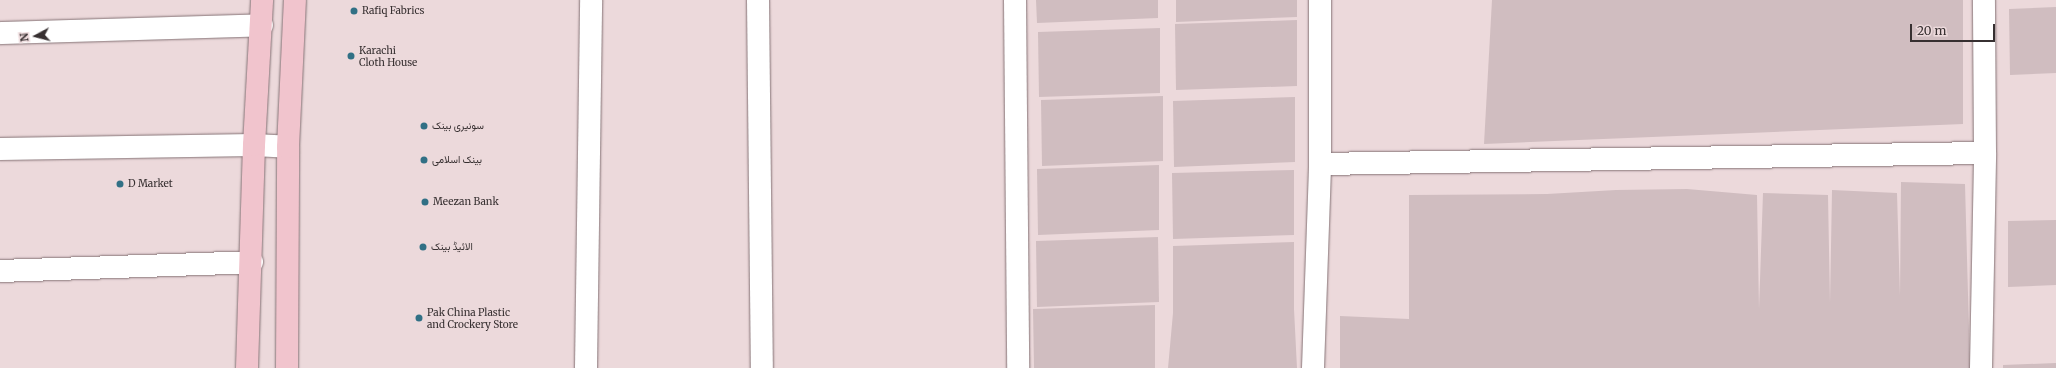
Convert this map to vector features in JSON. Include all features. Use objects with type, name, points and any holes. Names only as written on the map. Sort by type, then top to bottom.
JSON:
[{"type":"main road","points":[[247,368],[252,262],[254,145],[262,25],[262,0]]},
{"type":"main road","points":[[287,368],[288,147],[296,0]]},
{"type":"street","points":[[586,368],[591,0]]},
{"type":"street","points":[[758,0],[762,368]]},
{"type":"street","points":[[1015,0],[1018,368]]},
{"type":"street","points":[[1314,368],[1320,164],[1320,0]]},
{"type":"street","points":[[1981,368],[1985,152],[1984,0]]},
{"type":"street","points":[[0,33],[262,25]]},
{"type":"street","points":[[0,149],[254,145],[288,147]]},
{"type":"street","points":[[1320,164],[1985,152]]},
{"type":"street","points":[[0,271],[252,262]]},
{"type":"building","points":[[1036,0],[1158,0],[1158,18],[1037,23]]},
{"type":"building","points":[[1176,0],[1297,0],[1297,17],[1176,22]]},
{"type":"building","points":[[1492,0],[1963,0],[1963,124],[1484,144]]},
{"type":"building","points":[[2056,7],[2056,73],[2010,75],[2009,9]]},
{"type":"building","points":[[1297,20],[1297,86],[1176,90],[1175,24]]},
{"type":"building","points":[[1160,28],[1160,93],[1039,97],[1038,32]]},
{"type":"building","points":[[1163,96],[1163,161],[1042,166],[1041,100]]},
{"type":"building","points":[[1295,97],[1295,162],[1174,167],[1173,101]]},
{"type":"building","points":[[1159,165],[1159,230],[1038,235],[1037,169]]},
{"type":"building","points":[[1294,170],[1294,235],[1173,239],[1172,173]]},
{"type":"building","points":[[1901,182],[1965,184],[1970,368],[1340,368],[1340,316],[1409,319],[1409,195],[1547,194],[1616,190],[1687,189],[1757,195],[1759,309],[1763,193],[1828,195],[1830,303],[1832,190],[1897,193],[1900,296]]},
{"type":"building","points":[[2056,220],[2056,285],[2008,287],[2008,221]]},
{"type":"building","points":[[1158,237],[1159,302],[1037,307],[1036,241]]},
{"type":"building","points":[[1294,242],[1294,309],[1297,368],[1168,368],[1173,313],[1173,246]]},
{"type":"building","points":[[1155,305],[1155,368],[1034,368],[1033,309]]},
{"type":"building","points":[[2056,363],[2056,368],[2003,368],[2003,365]]},
{"type":"place","name":"Rafiq Fabrics","points":[[354,11]]},
{"type":"place","name":"Karachi Cloth House","points":[[351,56]]},
{"type":"place","name":"سونیری بینک","points":[[424,126]]},
{"type":"place","name":"بینک اسلامی","points":[[424,160]]},
{"type":"place","name":"D Market","points":[[120,184]]},
{"type":"place","name":"Meezan Bank","points":[[425,202]]},
{"type":"place","name":"الائیڈ بینک","points":[[423,247]]},
{"type":"place","name":"Pak China Plastic and Crockery Store","points":[[419,318]]}]
